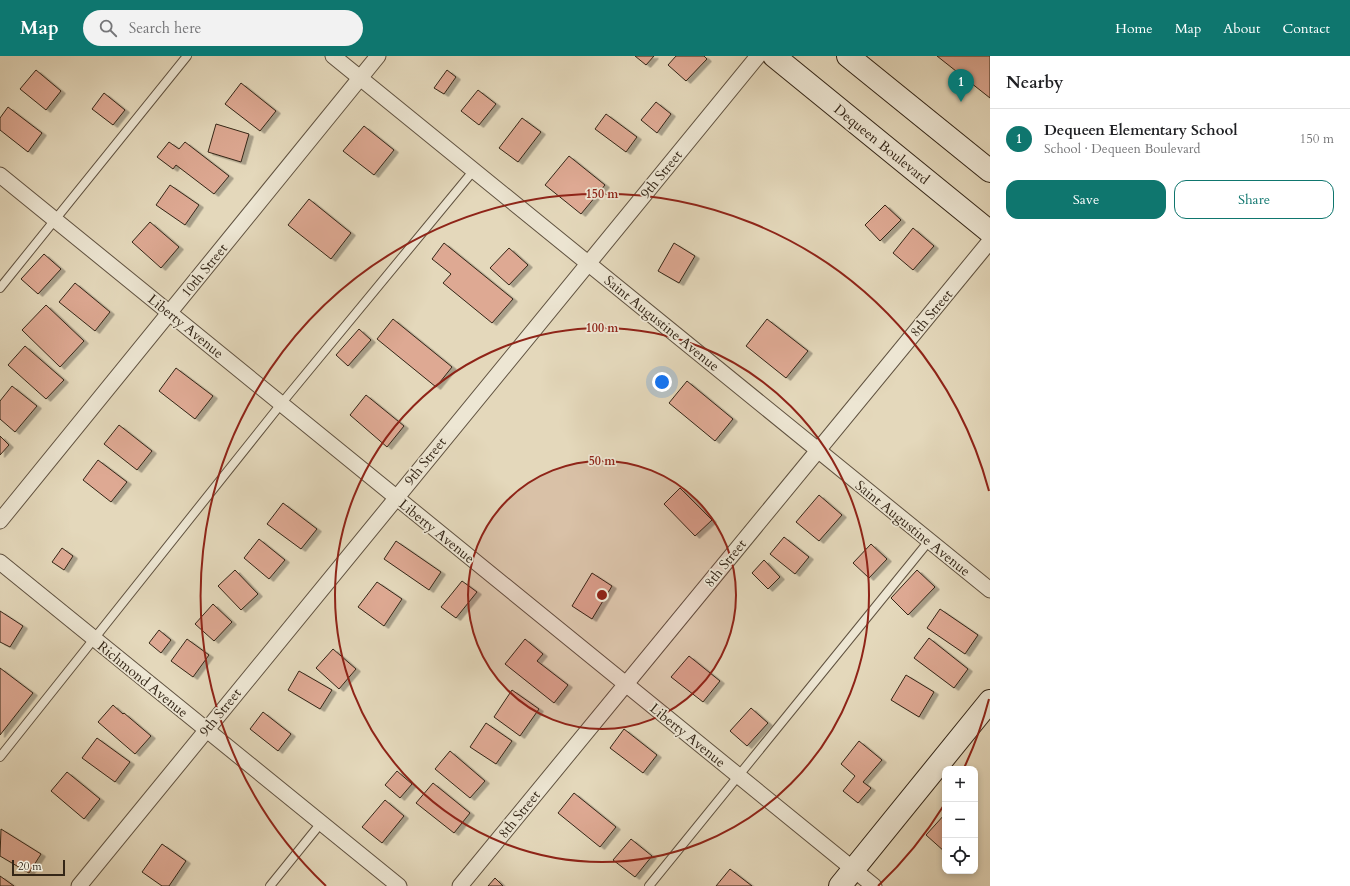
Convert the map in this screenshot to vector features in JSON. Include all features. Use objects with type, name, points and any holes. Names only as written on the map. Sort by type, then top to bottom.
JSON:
[{"type":"street","name":"Saint Augustine Avenue","points":[[333,56],[990,590]]},
{"type":"street","name":"10th Street","points":[[0,521],[378,56]]},
{"type":"street","name":"9th Street","points":[[79,886],[758,56]]},
{"type":"street","name":"Dequeen Boulevard","points":[[774,56],[990,232]]},
{"type":"street","points":[[848,56],[990,171]]},
{"type":"street","name":"Liberty Avenue","points":[[0,175],[874,886]]},
{"type":"street","name":"8th Street","points":[[460,886],[990,241]]},
{"type":"street","name":"Richmond Avenue","points":[[0,562],[399,886]]},
{"type":"street","points":[[840,886],[990,701]]},
{"type":"lane","points":[[0,288],[187,56]]},
{"type":"lane","points":[[0,757],[281,404],[474,170]]},
{"type":"lane","points":[[649,886],[929,541]]},
{"type":"lane","points":[[270,886],[321,823]]},
{"type":"building","points":[[635,56],[654,56],[646,65]]},
{"type":"building","points":[[676,56],[704,56],[707,59],[686,81],[668,65]]},
{"type":"building","points":[[937,56],[990,56],[990,98]]},
{"type":"building","points":[[36,70],[61,91],[46,110],[20,89]]},
{"type":"building","points":[[447,70],[456,77],[444,94],[434,88]]},
{"type":"building","points":[[241,83],[276,111],[260,131],[225,104]]},
{"type":"building","points":[[478,90],[496,104],[479,125],[461,111]]},
{"type":"building","points":[[104,93],[125,110],[113,125],[92,109]]},
{"type":"building","points":[[656,102],[671,114],[657,133],[641,120]]},
{"type":"building","points":[[8,107],[42,133],[28,152],[0,130],[0,118]]},
{"type":"building","points":[[606,114],[637,137],[626,152],[595,129]]},
{"type":"building","points":[[522,118],[541,132],[518,162],[499,148]]},
{"type":"building","points":[[216,124],[249,134],[241,162],[208,152]]},
{"type":"building","points":[[364,126],[394,150],[374,175],[343,151]]},
{"type":"building","points":[[169,142],[179,149],[185,142],[229,176],[214,194],[176,165],[173,169],[157,157]]},
{"type":"building","points":[[569,156],[605,185],[581,214],[545,185]]},
{"type":"building","points":[[170,185],[199,205],[185,225],[156,205]]},
{"type":"building","points":[[309,199],[351,233],[331,259],[288,225]]},
{"type":"building","points":[[885,205],[901,220],[880,241],[865,225]]},
{"type":"building","points":[[150,222],[179,247],[161,268],[132,242]]},
{"type":"building","points":[[913,228],[934,246],[913,270],[893,253]]},
{"type":"building","points":[[444,243],[513,299],[492,323],[443,283],[451,274],[432,259]]},
{"type":"building","points":[[674,243],[695,256],[679,283],[658,271]]},
{"type":"building","points":[[509,248],[528,265],[509,285],[490,268]]},
{"type":"building","points":[[44,254],[61,269],[38,294],[21,279]]},
{"type":"building","points":[[75,283],[110,312],[95,331],[59,302]]},
{"type":"building","points":[[46,305],[84,341],[60,367],[22,330]]},
{"type":"building","points":[[393,319],[452,367],[436,387],[377,339]]},
{"type":"building","points":[[767,319],[808,351],[786,378],[746,346]]},
{"type":"building","points":[[359,329],[371,340],[348,366],[336,355]]},
{"type":"building","points":[[25,346],[64,380],[46,399],[8,365]]},
{"type":"building","points":[[176,368],[213,396],[195,419],[159,391]]},
{"type":"building","points":[[687,381],[733,419],[715,441],[669,403]]},
{"type":"building","points":[[12,386],[37,406],[15,432],[0,419],[0,401]]},
{"type":"building","points":[[366,395],[404,426],[387,447],[350,415]]},
{"type":"building","points":[[119,425],[152,451],[137,470],[104,444]]},
{"type":"building","points":[[0,436],[9,445],[0,455]]},
{"type":"building","points":[[98,460],[127,482],[111,502],[83,480]]},
{"type":"building","points":[[680,488],[712,520],[695,536],[664,504]]},
{"type":"building","points":[[819,495],[842,515],[819,541],[796,522]]},
{"type":"building","points":[[283,503],[317,529],[301,549],[267,524]]},
{"type":"building","points":[[784,537],[809,557],[795,574],[770,554]]},
{"type":"building","points":[[259,539],[285,560],[269,579],[244,558]]},
{"type":"building","points":[[396,541],[441,572],[429,590],[384,559]]},
{"type":"building","points":[[871,544],[887,559],[869,578],[853,563]]},
{"type":"building","points":[[62,548],[73,556],[64,570],[52,562]]},
{"type":"building","points":[[764,560],[780,577],[768,589],[752,573]]},
{"type":"building","points":[[235,570],[258,594],[241,610],[218,586]]},
{"type":"building","points":[[917,570],[935,587],[908,615],[891,598]]},
{"type":"building","points":[[592,573],[612,586],[592,619],[572,606]]},
{"type":"building","points":[[462,581],[477,592],[456,618],[441,607]]},
{"type":"building","points":[[377,582],[402,599],[384,626],[358,607]]},
{"type":"building","points":[[213,604],[232,622],[214,641],[195,624]]},
{"type":"building","points":[[940,609],[978,635],[965,654],[927,628]]},
{"type":"building","points":[[0,611],[23,626],[10,647],[0,642]]},
{"type":"building","points":[[159,630],[171,640],[161,653],[149,643]]},
{"type":"building","points":[[929,638],[968,669],[954,688],[914,658]]},
{"type":"building","points":[[187,639],[209,655],[193,677],[171,661]]},
{"type":"building","points":[[525,639],[543,654],[537,661],[568,685],[554,703],[505,664]]},
{"type":"building","points":[[333,649],[356,669],[339,689],[316,668]]},
{"type":"building","points":[[689,656],[720,681],[703,702],[671,677]]},
{"type":"building","points":[[0,668],[33,693],[0,735]]},
{"type":"building","points":[[299,671],[332,690],[320,709],[288,690]]},
{"type":"building","points":[[906,675],[934,692],[919,717],[891,700]]},
{"type":"building","points":[[512,690],[539,709],[520,736],[494,717]]},
{"type":"building","points":[[113,705],[151,736],[135,754],[98,722]]},
{"type":"building","points":[[751,708],[768,723],[747,746],[730,731]]},
{"type":"building","points":[[263,712],[291,734],[278,751],[250,729]]},
{"type":"building","points":[[486,723],[512,741],[496,764],[470,747]]},
{"type":"building","points":[[624,729],[657,755],[643,773],[610,748]]},
{"type":"building","points":[[97,738],[130,762],[115,782],[82,758]]},
{"type":"building","points":[[859,741],[882,760],[863,782],[871,788],[858,803],[843,791],[855,776],[841,764]]},
{"type":"building","points":[[450,751],[485,781],[470,798],[435,769]]},
{"type":"building","points":[[397,771],[412,784],[400,798],[385,785]]},
{"type":"building","points":[[67,772],[100,799],[84,819],[51,791]]},
{"type":"building","points":[[433,783],[470,813],[454,833],[416,803]]},
{"type":"building","points":[[574,793],[616,827],[600,847],[558,813]]},
{"type":"building","points":[[385,800],[404,816],[382,843],[362,827]]},
{"type":"building","points":[[942,817],[942,849],[926,835]]},
{"type":"building","points":[[1,829],[41,854],[29,873],[0,856]]},
{"type":"building","points":[[631,839],[652,856],[635,877],[613,860]]},
{"type":"building","points":[[162,844],[186,861],[169,886],[162,886],[142,872]]},
{"type":"building","points":[[730,869],[752,886],[716,886]]},
{"type":"building","points":[[0,876],[14,886],[0,886]]},
{"type":"building","points":[[495,878],[503,886],[488,886]]},
{"type":"place","name":"Dequeen Elementary School","points":[[961,102]]}]
